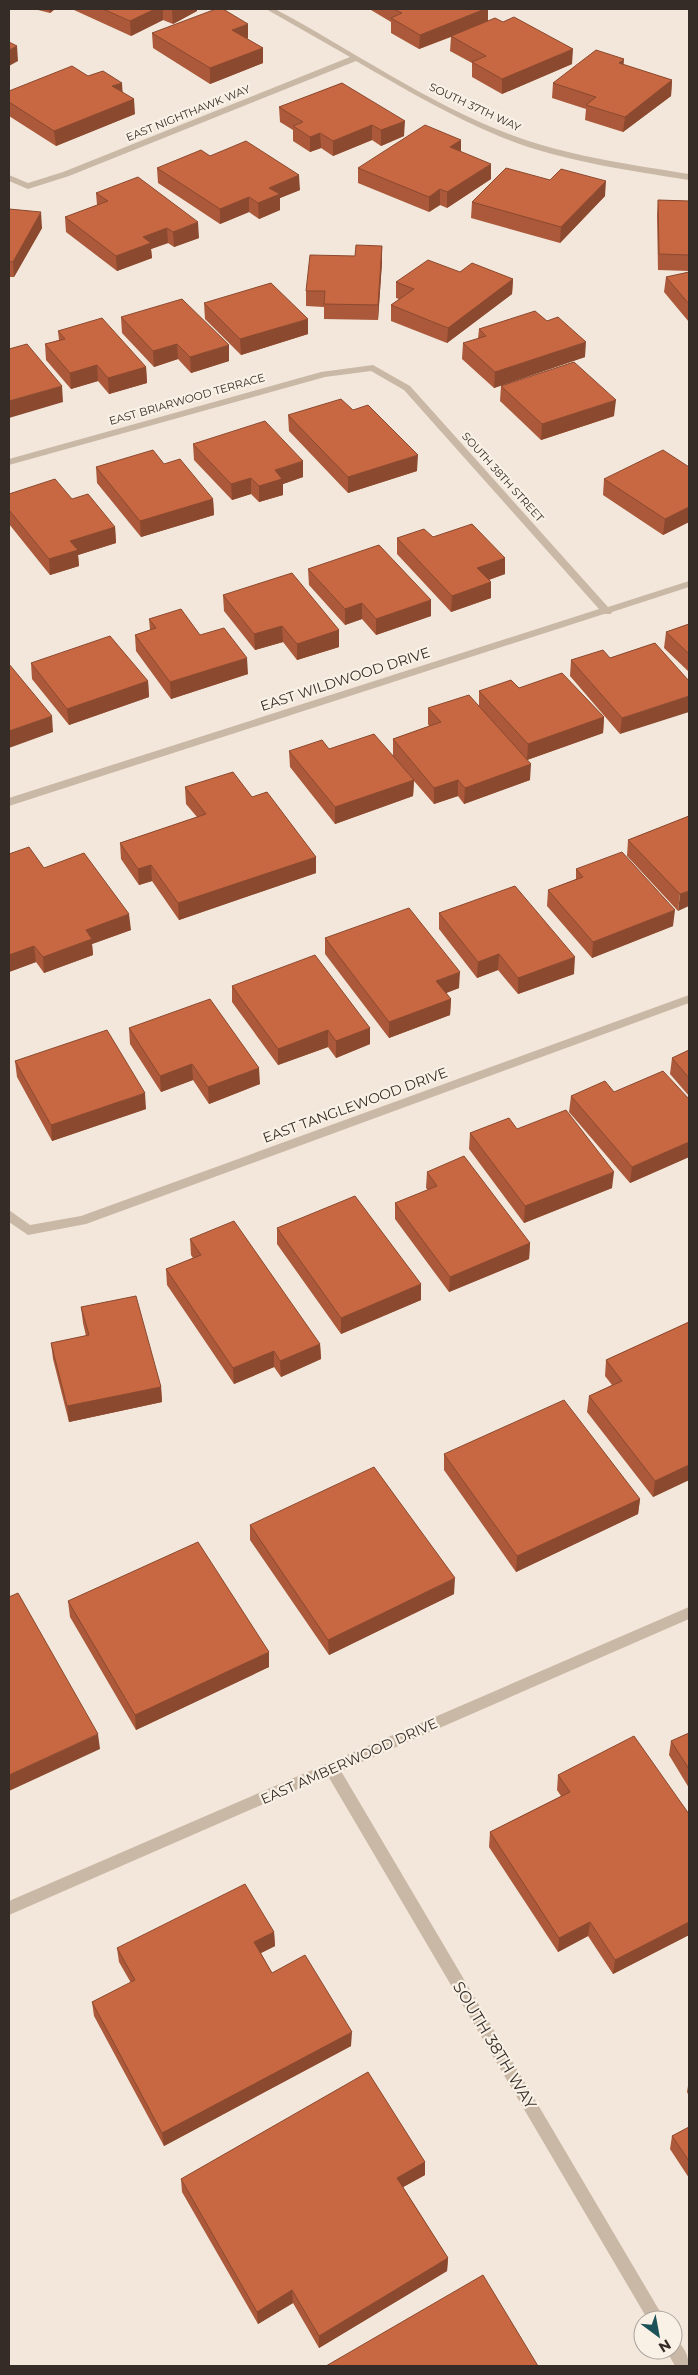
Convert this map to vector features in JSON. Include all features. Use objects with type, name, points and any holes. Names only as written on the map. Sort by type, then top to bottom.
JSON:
[{"type":"street","name":"SOUTH 37TH WAY","points":[[270,9],[435,103],[504,135],[548,150],[689,177]]},
{"type":"street","name":"EAST NIGHTHAWK WAY","points":[[9,178],[28,186],[66,174],[356,58]]},
{"type":"street","name":"EAST BRIARWOOD TERRACE","points":[[9,462],[324,374],[372,368]]},
{"type":"street","name":"SOUTH 38TH STREET","points":[[372,368],[407,388],[607,612]]},
{"type":"street","name":"EAST WILDWOOD DRIVE","points":[[9,802],[607,612],[689,584]]},
{"type":"street","name":"EAST TANGLEWOOD DRIVE","points":[[9,1215],[28,1230],[82,1221],[689,999]]},
{"type":"street","name":"EAST AMBERWOOD DRIVE","points":[[9,1908],[689,1612]]},
{"type":"street","name":"SOUTH 38TH WAY","points":[[332,1769],[651,2310]]},
{"type":"building","points":[[103,9],[155,9],[130,21]]},
{"type":"building","points":[[216,9],[223,9],[248,24],[232,30],[263,48],[210,68],[152,33]]},
{"type":"building","points":[[394,9],[485,9],[420,35],[391,18],[402,13]]},
{"type":"building","points":[[514,17],[573,49],[502,79],[472,62],[486,56],[451,36],[495,18],[503,22]]},
{"type":"building","points":[[9,42],[17,46],[9,50]]},
{"type":"building","points":[[596,50],[624,59],[619,63],[672,80],[625,117],[586,105],[596,97],[553,83]]},
{"type":"building","points":[[72,66],[88,76],[103,71],[122,83],[112,86],[134,99],[54,131],[9,102],[9,91]]},
{"type":"building","points":[[342,83],[405,121],[381,130],[372,125],[333,141],[320,133],[310,137],[293,126],[303,122],[279,107]]},
{"type":"building","points":[[425,125],[461,140],[450,147],[491,164],[447,192],[440,189],[429,197],[358,168]]},
{"type":"building","points":[[246,141],[299,175],[269,188],[280,194],[258,203],[249,197],[220,209],[157,168],[201,150],[210,156]]},
{"type":"building","points":[[506,168],[550,180],[561,169],[606,181],[561,227],[472,202]]},
{"type":"building","points":[[138,177],[198,222],[173,232],[167,228],[143,237],[151,243],[116,256],[65,217],[108,201],[96,193]]},
{"type":"building","points":[[658,200],[689,201],[689,255],[659,254]]},
{"type":"building","points":[[9,209],[41,212],[13,262],[9,261]]},
{"type":"building","points":[[356,245],[382,246],[378,305],[324,304],[325,291],[306,291],[310,255],[355,256]]},
{"type":"building","points":[[428,260],[460,272],[472,263],[513,279],[448,328],[391,305],[414,289],[396,282]]},
{"type":"building","points":[[689,272],[689,304],[666,277]]},
{"type":"building","points":[[271,283],[308,319],[240,339],[204,303]]},
{"type":"building","points":[[182,299],[229,345],[190,357],[177,344],[153,351],[121,317]]},
{"type":"building","points":[[535,311],[547,321],[558,317],[586,342],[495,372],[463,343],[486,336],[479,329]]},
{"type":"building","points":[[102,318],[146,367],[108,378],[97,365],[70,373],[45,344],[65,339],[58,331]]},
{"type":"building","points":[[27,344],[62,386],[9,401],[9,349]]},
{"type":"building","points":[[574,362],[616,400],[542,424],[501,386]]},
{"type":"building","points":[[341,399],[353,410],[368,405],[418,455],[348,477],[288,415]]},
{"type":"building","points":[[265,421],[303,461],[275,470],[282,479],[259,486],[251,478],[231,484],[193,444]]},
{"type":"building","points":[[153,450],[164,464],[180,459],[213,499],[140,521],[96,467]]},
{"type":"building","points":[[663,450],[689,467],[689,507],[665,519],[604,479]]},
{"type":"building","points":[[55,479],[72,499],[88,494],[115,527],[70,541],[78,550],[49,559],[9,510],[9,494]]},
{"type":"building","points":[[472,524],[505,558],[477,568],[491,582],[452,596],[397,538],[424,529],[433,537]]},
{"type":"building","points":[[379,545],[431,600],[376,619],[362,603],[345,609],[308,569]]},
{"type":"building","points":[[292,573],[339,630],[297,644],[282,626],[254,634],[223,595]]},
{"type":"building","points":[[181,609],[200,635],[224,628],[247,658],[170,682],[135,635],[156,628],[149,619]]},
{"type":"building","points":[[689,624],[689,654],[666,632]]},
{"type":"building","points":[[110,636],[148,681],[67,709],[31,663]]},
{"type":"building","points":[[655,643],[689,681],[689,696],[622,718],[571,660],[603,650],[610,658]]},
{"type":"building","points":[[9,664],[52,716],[9,731]]},
{"type":"building","points":[[562,673],[604,717],[528,744],[479,691],[511,680],[519,688]]},
{"type":"building","points":[[469,695],[531,764],[465,788],[458,780],[434,788],[393,739],[441,722],[428,708]]},
{"type":"building","points":[[374,734],[414,780],[335,807],[289,751],[322,740],[329,749]]},
{"type":"building","points":[[233,772],[252,797],[267,792],[316,857],[178,903],[151,865],[138,869],[120,843],[206,814],[185,787]]},
{"type":"building","points":[[689,816],[689,891],[680,894],[628,840]]},
{"type":"building","points":[[29,847],[44,868],[84,853],[129,914],[86,930],[92,939],[43,957],[34,946],[9,955],[9,854]]},
{"type":"building","points":[[622,852],[675,910],[593,942],[548,890],[583,877],[576,869]]},
{"type":"building","points":[[515,886],[575,957],[518,978],[499,954],[478,962],[439,913]]},
{"type":"building","points":[[409,908],[460,972],[436,981],[451,999],[389,1022],[325,938]]},
{"type":"building","points":[[315,955],[370,1028],[336,1041],[328,1030],[278,1049],[232,986]]},
{"type":"building","points":[[210,999],[259,1068],[208,1087],[192,1064],[160,1076],[129,1028]]},
{"type":"building","points":[[107,1030],[145,1093],[51,1125],[15,1061]]},
{"type":"building","points":[[689,1050],[689,1078],[672,1058]]},
{"type":"building","points":[[663,1071],[689,1099],[689,1142],[632,1167],[571,1096],[605,1081],[614,1092]]},
{"type":"building","points":[[566,1110],[614,1172],[525,1206],[470,1133],[509,1118],[517,1129]]},
{"type":"building","points":[[464,1156],[530,1243],[450,1277],[395,1203],[437,1186],[427,1172]]},
{"type":"building","points":[[355,1196],[421,1284],[341,1318],[277,1228]]},
{"type":"building","points":[[234,1221],[320,1344],[280,1361],[274,1351],[233,1368],[166,1269],[201,1255],[190,1239]]},
{"type":"building","points":[[136,1296],[161,1387],[67,1406],[51,1343],[89,1335],[81,1307]]},
{"type":"building","points":[[689,1322],[689,1465],[655,1481],[589,1396],[622,1381],[606,1360]]},
{"type":"building","points":[[564,1400],[640,1499],[517,1556],[444,1454]]},
{"type":"building","points":[[374,1467],[455,1578],[328,1640],[250,1525]]},
{"type":"building","points":[[198,1542],[269,1652],[135,1715],[68,1601]]},
{"type":"building","points":[[18,1593],[98,1734],[9,1775],[9,1597]]},
{"type":"building","points":[[689,1733],[689,1769],[671,1741]]},
{"type":"building","points":[[634,1736],[689,1814],[689,1922],[615,1960],[590,1922],[559,1938],[490,1832],[570,1792],[558,1775]]},
{"type":"building","points":[[245,1884],[274,1932],[254,1942],[272,1973],[305,1955],[352,2032],[162,2133],[92,2002],[135,1980],[117,1948]]},
{"type":"building","points":[[368,2072],[425,2162],[397,2178],[448,2258],[319,2336],[292,2290],[257,2312],[181,2179]]},
{"type":"building","points":[[689,2127],[689,2161],[672,2136]]},
{"type":"building","points":[[483,2275],[538,2366],[326,2366]]}]
